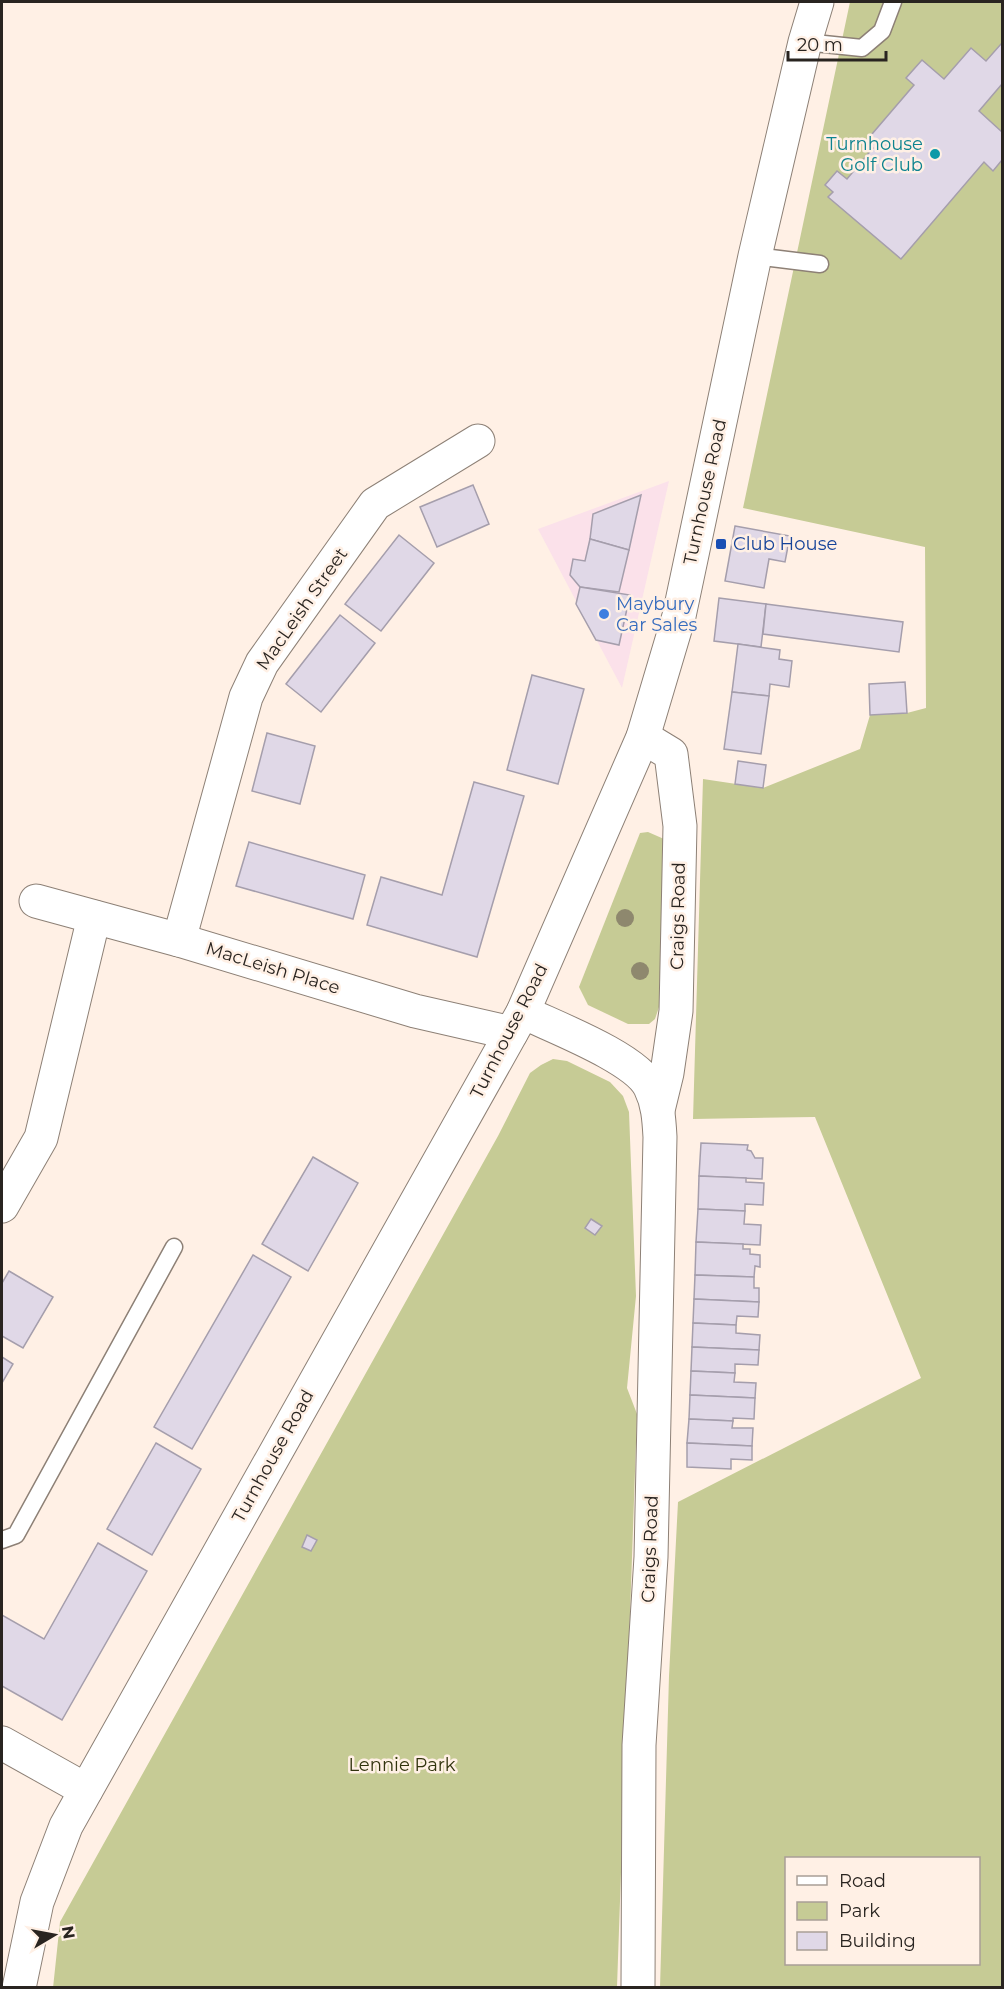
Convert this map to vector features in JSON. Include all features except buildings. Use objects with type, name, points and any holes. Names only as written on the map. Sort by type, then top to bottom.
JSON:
[{"type":"street","name":"Turnhouse Road","points":[[19,1988],[37,1902],[66,1826],[517,1022],[643,737],[679,616],[755,256],[806,42],[818,2]]},
{"type":"street","name":"MacLeish Street","points":[[179,940],[246,697],[262,663],[375,504],[478,441]]},
{"type":"street","name":"Craigs Road","points":[[643,737],[671,754],[680,826],[676,1011],[667,1073],[658,1110]]},
{"type":"street","name":"MacLeish Place","points":[[36,901],[179,940],[416,1011],[517,1022]]},
{"type":"street","points":[[2,1206],[41,1138],[94,917]]},
{"type":"street","name":"Craigs Road","points":[[517,1022],[610,1054],[638,1071],[650,1086],[658,1110],[660,1137],[651,1557],[639,1745],[638,1988]]},
{"type":"street","points":[[2,1743],[86,1790]]},
{"type":"lane","points":[[806,42],[862,48],[882,31],[892,2]]},
{"type":"lane","points":[[755,256],[820,264]]},
{"type":"lane","points":[[2,1540],[16,1535],[174,1247]]},
{"type":"shaded area","points":[[669,481],[622,688],[538,529]]},
{"type":"green space","name":"Turnhouse Golf Club","points":[[850,2],[1002,2],[1002,1987],[660,1988],[669,1676],[678,1502],[921,1378],[815,1117],[693,1119],[703,779],[763,788],[860,749],[870,715],[907,713],[926,708],[925,547],[743,508]]},
{"type":"green space","points":[[648,832],[664,839],[659,1007],[655,1019],[649,1024],[628,1024],[588,1005],[579,987],[640,833]]},
{"type":"green space","name":"Lennie Park","points":[[553,1059],[567,1061],[610,1082],[623,1096],[629,1112],[636,1296],[627,1388],[637,1414],[617,1987],[53,1988],[60,1922],[498,1136],[530,1073]]},
{"type":"place","name":"Turnhouse Golf Club","points":[[935,154]]},
{"type":"place","name":"Club House","points":[[721,544]]},
{"type":"place","name":"Maybury Car Sales","points":[[604,614]]}]
